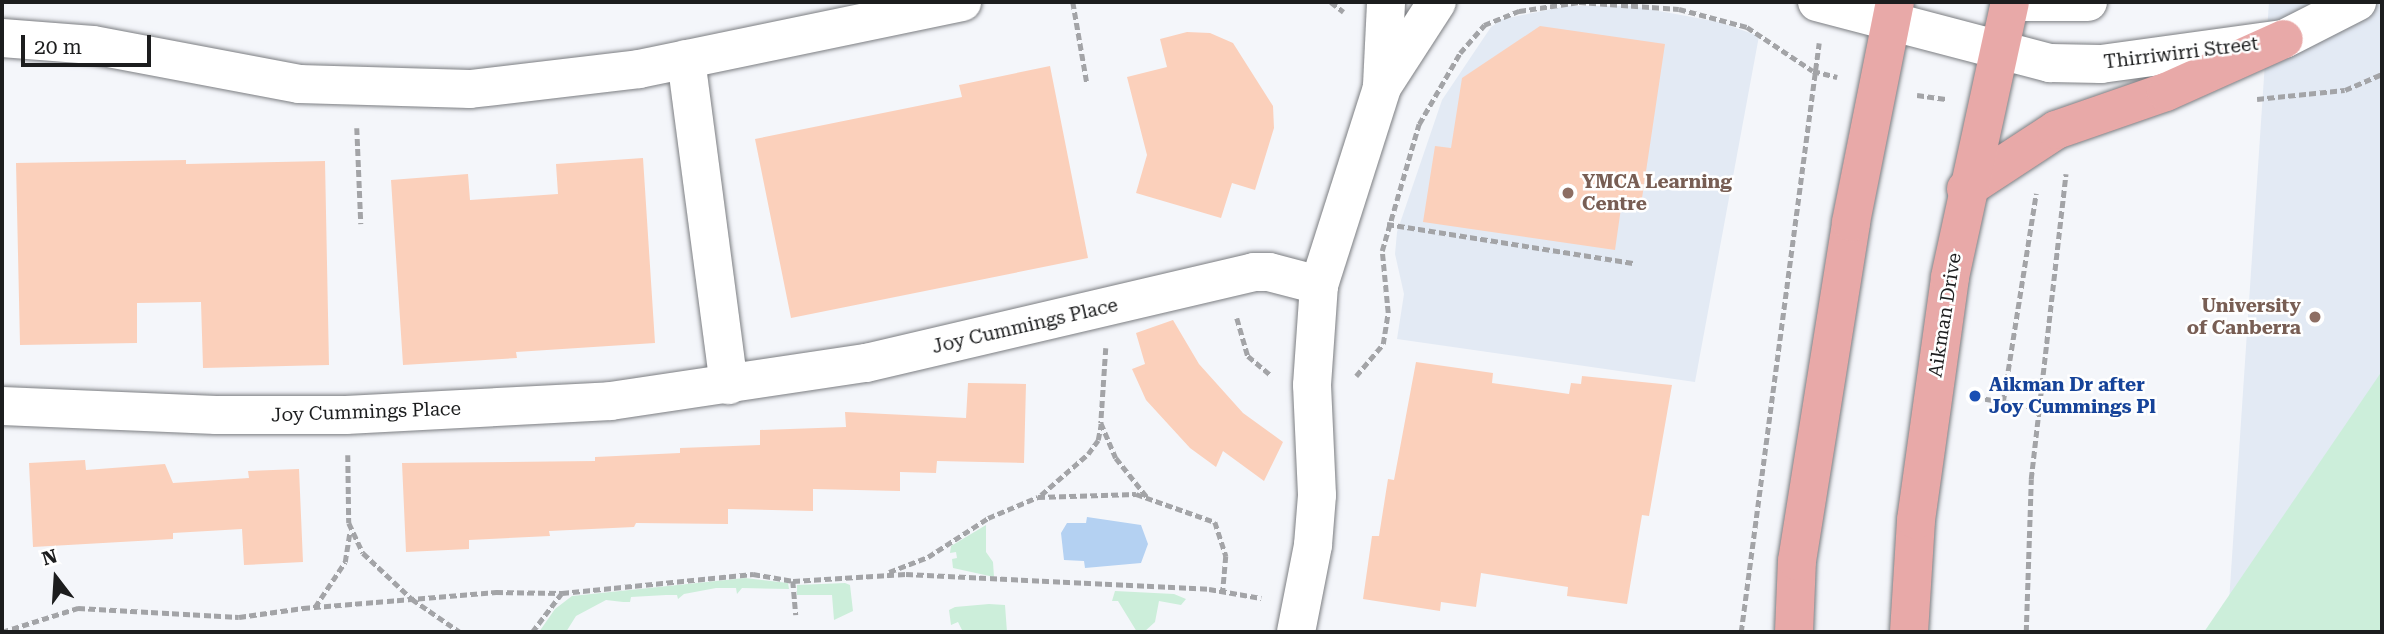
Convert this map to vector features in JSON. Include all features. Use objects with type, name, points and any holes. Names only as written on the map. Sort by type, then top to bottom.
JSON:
[{"type":"main road","name":"Aikman Drive","points":[[1909,632],[1916,520],[1933,393],[1966,189],[2010,2]]},
{"type":"main road","points":[[1794,632],[1797,561],[1840,290],[1893,12]]},
{"type":"main road","points":[[1966,189],[2056,130],[2166,92],[2284,39]]},
{"type":"street","points":[[2,38],[93,45],[242,75],[356,88],[546,83],[686,60],[962,2]]},
{"type":"street","points":[[1299,620],[1317,495],[1312,385],[1319,285],[1382,87],[1386,2]]},
{"type":"street","points":[[1382,87],[1437,2]]},
{"type":"street","points":[[1817,2],[1893,12],[1997,51]]},
{"type":"street","points":[[2010,2],[2088,2]]},
{"type":"street","name":"Thirriwirri Street","points":[[1997,51],[2050,63],[2101,64],[2284,39],[2357,2]]},
{"type":"street","points":[[686,60],[730,385]]},
{"type":"street","name":"Joy Cummings Place","points":[[2,405],[216,415],[346,415],[611,401],[866,363],[1254,272],[1284,274],[1319,285]]},
{"type":"path","points":[[1073,2],[1087,83]]},
{"type":"path","points":[[1517,2],[1519,11]]},
{"type":"path","points":[[1460,53],[1484,25],[1519,11],[1579,2],[1679,9],[1747,27],[1813,71],[1741,632]]},
{"type":"path","points":[[356,88],[362,224]]},
{"type":"path","points":[[2026,632],[2039,408],[2060,257],[2066,170]]},
{"type":"path","points":[[2003,402],[2038,179]]},
{"type":"path","points":[[1387,224],[1633,263]]},
{"type":"path","points":[[1038,498],[1088,454],[1098,440],[1106,346],[1100,309]]},
{"type":"path","points":[[1975,397],[2039,408]]},
{"type":"path","points":[[315,607],[345,562],[351,527],[346,415]]},
{"type":"path","points":[[1101,423],[1116,458],[1147,497]]},
{"type":"path","points":[[882,575],[928,557],[971,527],[1038,498],[1066,494],[1147,497],[1216,522],[1226,556],[1223,591]]},
{"type":"path","points":[[351,527],[369,562],[412,599],[460,632]]},
{"type":"path","points":[[2,632],[78,608],[189,618],[261,616],[315,607],[496,592],[562,593],[733,575],[793,581],[882,575],[1223,591],[1299,620]]},
{"type":"path","points":[[793,581],[796,615]]},
{"type":"path","points":[[532,632],[562,593]]},
{"type":"shaded area","name":"University of Canberra","points":[[2269,2],[2382,2],[2382,632],[2227,632]]},
{"type":"shaded area","name":"YMCA Learning Centre","points":[[1567,6],[1632,6],[1719,22],[1759,36],[1695,382],[1397,339],[1404,294],[1395,254],[1397,232],[1442,100],[1491,27],[1503,19]]},
{"type":"green space","points":[[2382,371],[2382,632],[2204,632]]},
{"type":"green space","points":[[986,525],[986,552],[993,562],[994,577],[953,568],[952,559],[957,558],[956,552],[950,553],[951,546]]},
{"type":"green space","points":[[745,578],[788,583],[789,589],[742,588],[737,594],[736,588],[716,588],[684,594],[678,599],[677,595],[666,595],[631,597],[630,602],[606,600],[576,616],[566,632],[539,632],[555,609],[572,596]]},
{"type":"green space","points":[[797,585],[850,585],[853,611],[834,620],[832,595],[797,595]]},
{"type":"green space","points":[[1115,591],[1174,594],[1186,599],[1181,605],[1159,601],[1155,622],[1144,632],[1137,632],[1118,601],[1112,601]]},
{"type":"green space","points":[[989,604],[1005,605],[1007,632],[963,632],[958,622],[951,625],[949,610]]},
{"type":"water","points":[[1087,517],[1141,525],[1148,544],[1141,563],[1085,568],[1084,561],[1064,560],[1061,533],[1067,523],[1086,523]]},
{"type":"building","points":[[1540,26],[1665,44],[1641,205],[1622,201],[1615,250],[1423,222],[1435,146],[1451,148],[1462,78]]},
{"type":"building","points":[[1187,32],[1210,33],[1233,43],[1273,106],[1274,128],[1255,190],[1232,183],[1221,218],[1136,193],[1147,155],[1127,77],[1167,67],[1160,39]]},
{"type":"building","points":[[1050,66],[1088,258],[791,318],[755,139],[962,97],[959,85]]},
{"type":"building","points":[[643,158],[655,343],[516,352],[517,358],[403,365],[391,180],[468,174],[470,200],[558,194],[556,164]]},
{"type":"building","points":[[186,160],[186,164],[325,161],[329,365],[203,368],[201,302],[137,303],[137,343],[20,345],[16,163]]},
{"type":"building","points":[[1173,320],[1199,364],[1243,413],[1283,442],[1264,481],[1223,451],[1216,467],[1190,448],[1146,400],[1132,369],[1145,364],[1136,333]]},
{"type":"building","points":[[1416,362],[1493,373],[1492,383],[1569,394],[1571,383],[1581,384],[1582,376],[1672,385],[1649,516],[1642,515],[1627,604],[1567,596],[1568,587],[1481,573],[1476,607],[1441,602],[1440,611],[1363,599],[1372,536],[1379,536],[1388,479],[1394,480]]},
{"type":"building","points":[[968,383],[1026,384],[1024,463],[937,461],[936,473],[900,472],[900,491],[813,489],[813,511],[728,509],[728,524],[636,523],[634,527],[549,531],[550,536],[469,540],[469,549],[406,552],[402,463],[595,461],[595,457],[680,453],[680,448],[760,445],[760,430],[846,427],[845,412],[966,418]]},
{"type":"building","points":[[85,460],[86,470],[165,464],[173,483],[249,478],[248,471],[299,469],[303,562],[244,565],[242,529],[173,533],[173,539],[33,547],[29,463]]},
{"type":"place","name":"YMCA Learning Centre","points":[[1568,193]]},
{"type":"place","name":"University of Canberra","points":[[2315,317]]},
{"type":"place","name":"Aikman Dr after Joy Cummings Pl","points":[[1975,396]]}]
